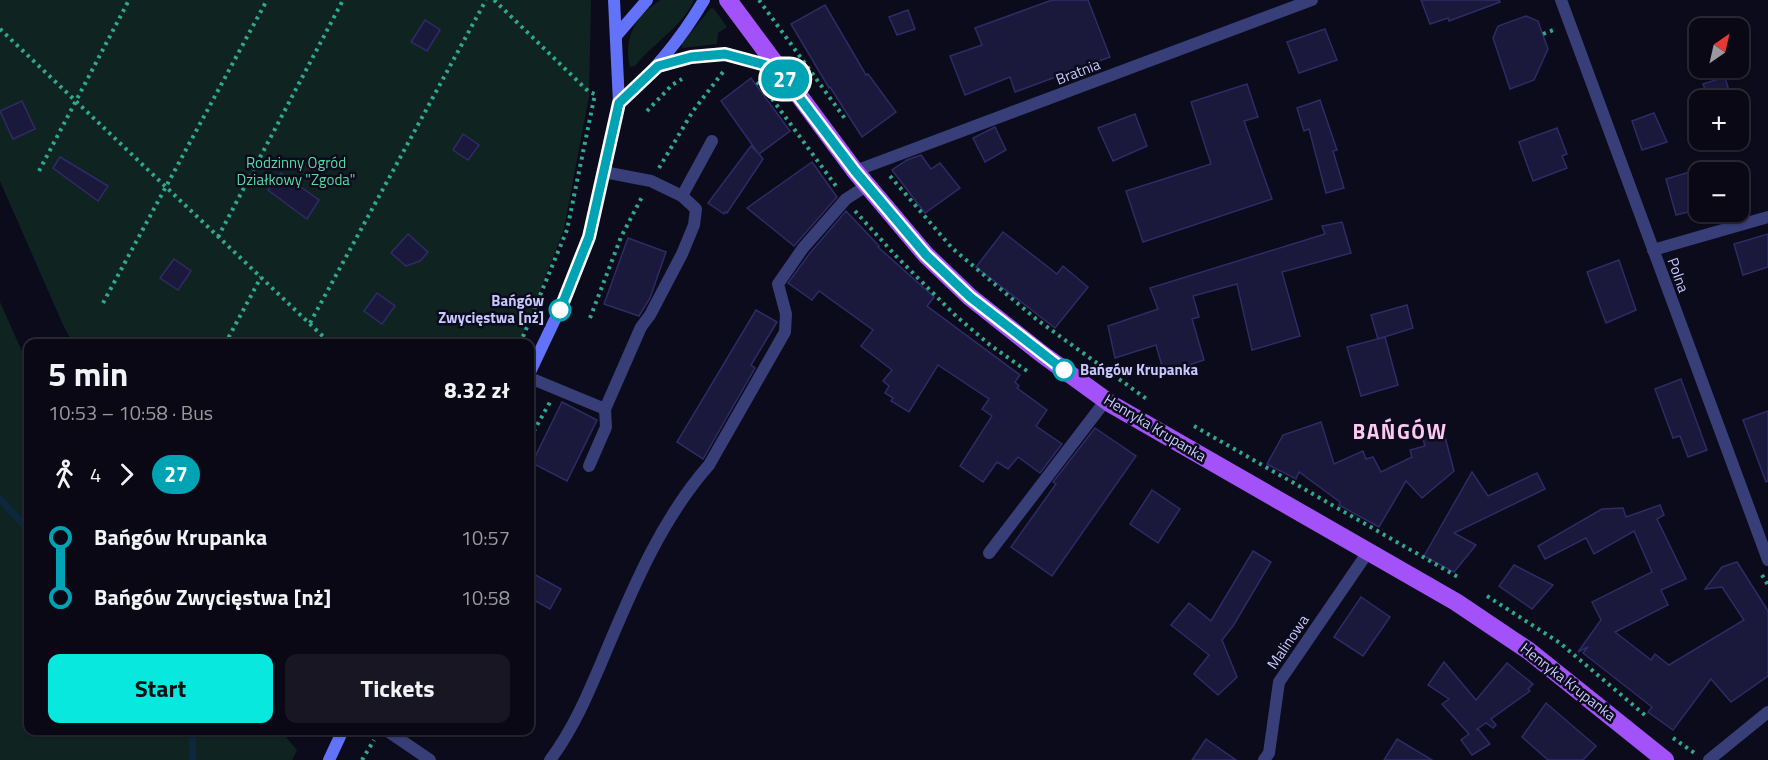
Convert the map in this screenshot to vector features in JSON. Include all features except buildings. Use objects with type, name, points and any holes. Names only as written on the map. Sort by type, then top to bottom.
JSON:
[{"type":"main road","points":[[534,364],[568,292],[589,237],[604,172],[619,103],[614,0]]},
{"type":"main road","points":[[616,36],[647,0]]},
{"type":"main road","points":[[619,103],[658,66],[704,0]]},
{"type":"main road","name":"Henryka Krupanka","points":[[728,0],[855,171],[926,255],[970,297],[1042,354],[1106,400],[1456,602],[1529,651],[1665,760]]},
{"type":"main road","points":[[658,66],[691,57],[725,54],[777,68]]},
{"type":"main road","points":[[329,760],[342,735]]},
{"type":"street","name":"Bratnia","points":[[855,171],[1312,0]]},
{"type":"street","name":"Polna","points":[[1560,0],[1768,560]]},
{"type":"street","points":[[682,196],[712,141]]},
{"type":"street","points":[[589,466],[606,427],[605,409],[641,327],[650,315],[682,254],[694,225],[696,209],[682,196],[651,181],[604,172]]},
{"type":"street","points":[[550,760],[571,728],[642,572],[674,511],[709,465],[785,332],[786,314],[778,284],[803,248],[846,199],[868,185]]},
{"type":"street","points":[[1653,250],[1768,217]]},
{"type":"street","points":[[534,380],[605,409]]},
{"type":"street","points":[[989,553],[1106,400]]},
{"type":"street","name":"Malinowa","points":[[1264,760],[1269,753],[1279,682],[1368,552]]},
{"type":"street","points":[[1712,758],[1768,712]]},
{"type":"street","points":[[393,735],[430,760]]},
{"type":"path","points":[[39,171],[129,0]]},
{"type":"path","points":[[103,303],[267,0]]},
{"type":"path","points":[[218,237],[343,0]]},
{"type":"path","points":[[310,323],[486,0]]},
{"type":"path","points":[[494,0],[589,92],[595,94],[567,230],[522,339]]},
{"type":"path","points":[[759,0],[849,125]]},
{"type":"path","points":[[1543,34],[1558,28]]},
{"type":"path","points":[[0,29],[326,339]]},
{"type":"path","points":[[892,165],[889,175],[952,248],[1036,319],[1103,367]]},
{"type":"path","points":[[228,339],[261,278]]},
{"type":"path","points":[[534,431],[558,389]]},
{"type":"path","points":[[1591,669],[1652,721]]},
{"type":"path","points":[[1668,734],[1696,755],[1708,746],[1712,758]]},
{"type":"path","points":[[363,760],[376,735]]},
{"type":"green space","name":"Rodzinny Ogród Działkowy \"Zgoda\"","points":[[0,0],[591,0],[589,96],[564,229],[522,339],[71,339],[0,181]]},
{"type":"green space","points":[[661,0],[694,0],[675,27],[635,66],[630,67],[628,46],[634,28],[645,12]]},
{"type":"green space","points":[[711,8],[727,27],[718,33],[717,44],[682,48],[682,43]]},
{"type":"green space","points":[[0,302],[24,356],[24,735],[284,735],[297,750],[292,760],[0,760]]},
{"type":"waterway","points":[[0,499],[24,526]]},
{"type":"waterway","points":[[192,735],[193,760]]},
{"type":"bus line","name":"27","points":[[560,310],[589,237],[619,103],[658,66],[691,57],[725,54],[777,68],[855,171],[926,255],[970,297],[1064,370]]},
{"type":"place","name":"Bańgów Zwycięstwa [nż]","points":[[560,310]]},
{"type":"place","name":"Bańgów Krupanka","points":[[1064,370]]},
{"type":"district","name":"BAŃGÓW","points":[[1400,432]]}]
